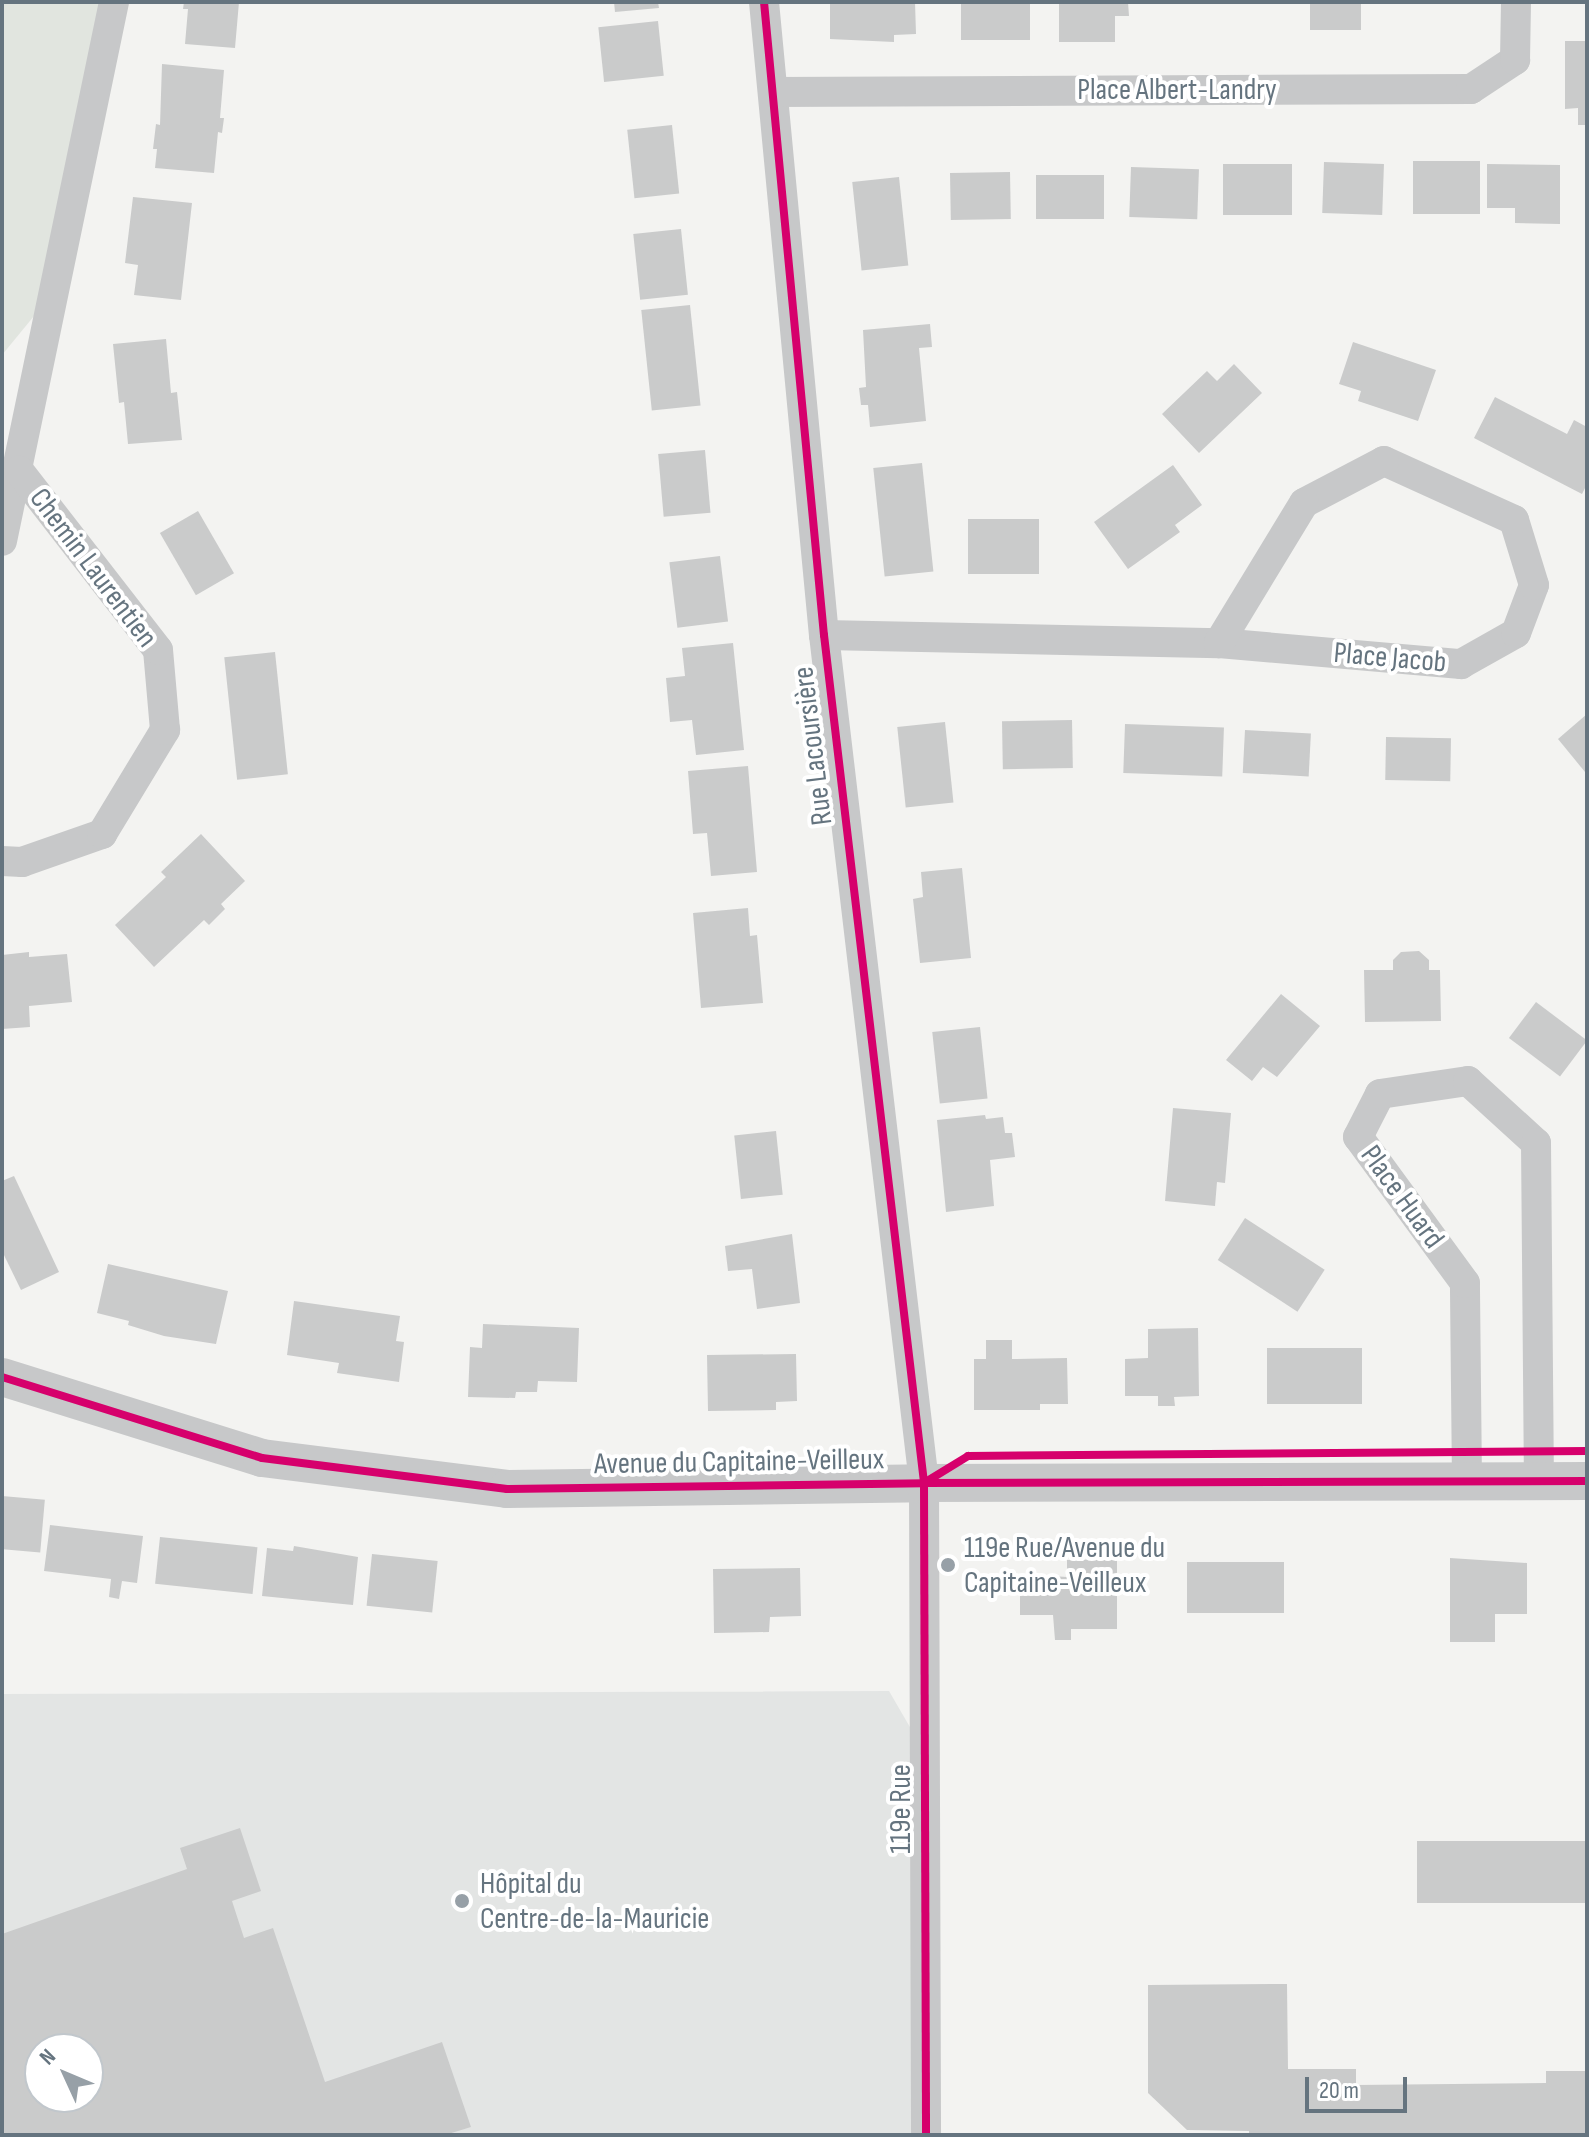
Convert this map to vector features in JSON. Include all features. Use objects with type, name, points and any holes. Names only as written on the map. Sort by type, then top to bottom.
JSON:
[{"type":"street","name":"Chemin Laurentien","points":[[2,541],[19,471],[114,2]]},
{"type":"street","name":"Rue Lacoursière","points":[[764,2],[824,635],[924,1483]]},
{"type":"street","name":"Place Albert-Landry","points":[[773,92],[1471,89],[1515,60],[1516,2]]},
{"type":"street","name":"Place Jacob","points":[[824,635],[1219,643],[1461,664],[1516,633],[1534,585],[1514,520],[1384,461],[1304,503],[1219,643]]},
{"type":"street","name":"Chemin Laurentien","points":[[2,861],[22,862],[102,834],[165,730],[158,650],[19,471]]},
{"type":"street","name":"Place Huard","points":[[1467,1482],[1465,1283],[1358,1137],[1380,1094],[1468,1081],[1536,1143],[1539,1482]]},
{"type":"street","name":"Avenue du Capitaine-Veilleux","points":[[2,1377],[262,1458],[507,1489],[924,1483],[1587,1481]]},
{"type":"street","name":"119e Rue","points":[[924,1483],[926,2135]]},
{"type":"shaded area","points":[[2,2],[114,2],[57,288],[2,355]]},
{"type":"shaded area","name":"Hôpital du Centre-de-la-Mauricie","points":[[889,1691],[925,1753],[919,2135],[2,2135],[2,1694]]},
{"type":"building","points":[[184,2],[239,2],[235,48],[185,44],[188,9],[183,9]]},
{"type":"building","points":[[614,2],[658,2],[659,8],[615,12]]},
{"type":"building","points":[[830,2],[915,2],[916,34],[894,35],[894,42],[830,39]]},
{"type":"building","points":[[961,2],[1030,2],[1030,40],[961,40]]},
{"type":"building","points":[[1059,2],[1128,2],[1129,16],[1115,16],[1115,42],[1059,42]]},
{"type":"building","points":[[1310,2],[1361,2],[1361,30],[1310,30]]},
{"type":"building","points":[[658,21],[664,76],[604,82],[598,27]]},
{"type":"building","points":[[1565,41],[1587,41],[1587,125],[1578,125],[1578,108],[1565,109]]},
{"type":"building","points":[[162,64],[224,70],[220,118],[224,118],[222,133],[218,132],[214,173],[155,168],[157,149],[153,149],[156,124],[160,125]]},
{"type":"building","points":[[672,125],[679,194],[634,198],[627,130]]},
{"type":"building","points":[[1413,161],[1480,161],[1480,214],[1413,214]]},
{"type":"building","points":[[1324,162],[1384,164],[1382,215],[1322,213]]},
{"type":"building","points":[[1223,164],[1292,164],[1292,215],[1223,215]]},
{"type":"building","points":[[1487,164],[1560,165],[1560,224],[1515,223],[1515,208],[1487,208]]},
{"type":"building","points":[[1131,167],[1199,169],[1197,219],[1129,217]]},
{"type":"building","points":[[1010,172],[1011,219],[951,220],[950,173]]},
{"type":"building","points":[[1036,175],[1104,175],[1104,219],[1036,219]]},
{"type":"building","points":[[899,177],[908,266],[862,270],[852,182]]},
{"type":"building","points":[[133,197],[192,203],[181,300],[134,295],[138,265],[125,263]]},
{"type":"building","points":[[681,229],[688,295],[640,300],[633,234]]},
{"type":"building","points":[[690,305],[701,405],[652,411],[641,310]]},
{"type":"building","points":[[930,324],[932,347],[919,348],[926,421],[870,427],[868,405],[861,405],[859,388],[866,387],[863,330]]},
{"type":"building","points":[[166,339],[171,393],[177,392],[182,440],[128,444],[124,402],[119,403],[113,344]]},
{"type":"building","points":[[1353,342],[1436,370],[1418,421],[1358,401],[1361,391],[1339,384]]},
{"type":"building","points":[[1234,364],[1262,393],[1199,453],[1162,414],[1207,371],[1217,381]]},
{"type":"building","points":[[1495,397],[1567,434],[1574,420],[1587,427],[1587,484],[1582,494],[1474,438]]},
{"type":"building","points":[[705,450],[710,513],[664,517],[658,454]]},
{"type":"building","points":[[922,463],[933,571],[885,577],[873,468]]},
{"type":"building","points":[[1173,465],[1202,505],[1175,525],[1180,532],[1128,569],[1094,522]]},
{"type":"building","points":[[198,511],[234,573],[196,595],[160,533]]},
{"type":"building","points":[[968,519],[1039,519],[1039,574],[968,574]]},
{"type":"building","points":[[720,556],[728,622],[677,628],[669,562]]},
{"type":"building","points":[[733,643],[744,750],[696,755],[692,720],[670,722],[666,678],[685,676],[682,648]]},
{"type":"building","points":[[275,652],[288,774],[237,780],[224,657]]},
{"type":"building","points":[[1587,714],[1587,771],[1585,772],[1558,739]]},
{"type":"building","points":[[1072,720],[1073,768],[1003,769],[1002,721]]},
{"type":"building","points":[[945,722],[953,803],[906,808],[897,727]]},
{"type":"building","points":[[1125,724],[1224,727],[1222,776],[1123,773]]},
{"type":"building","points":[[1245,730],[1311,733],[1309,776],[1243,773]]},
{"type":"building","points":[[1386,737],[1451,738],[1450,781],[1385,780]]},
{"type":"building","points":[[748,766],[757,872],[711,876],[707,833],[693,834],[688,771]]},
{"type":"building","points":[[201,834],[245,881],[221,904],[225,909],[209,925],[204,920],[154,967],[115,925],[166,877],[161,872]]},
{"type":"building","points":[[962,868],[971,958],[920,963],[913,899],[923,897],[921,872]]},
{"type":"building","points":[[748,908],[750,936],[757,935],[763,1003],[701,1008],[693,913]]},
{"type":"building","points":[[1419,951],[1429,960],[1429,970],[1440,970],[1441,1021],[1365,1022],[1364,970],[1393,970],[1393,960],[1401,952]]},
{"type":"building","points":[[29,952],[29,957],[67,954],[72,1002],[29,1006],[30,1027],[2,1029],[2,955]]},
{"type":"building","points":[[1281,994],[1320,1026],[1277,1077],[1263,1067],[1252,1081],[1226,1060]]},
{"type":"building","points":[[1536,1002],[1587,1040],[1560,1076],[1509,1038]]},
{"type":"building","points":[[980,1027],[988,1099],[940,1104],[932,1032]]},
{"type":"building","points":[[1173,1108],[1231,1113],[1225,1183],[1217,1182],[1215,1206],[1165,1201]]},
{"type":"building","points":[[985,1115],[986,1119],[1003,1117],[1005,1133],[1012,1133],[1015,1157],[990,1160],[994,1206],[946,1212],[937,1120]]},
{"type":"building","points":[[776,1131],[783,1195],[741,1199],[734,1135]]},
{"type":"building","points":[[14,1176],[59,1272],[21,1290],[2,1251],[2,1181]]},
{"type":"building","points":[[1245,1218],[1325,1270],[1297,1312],[1218,1260]]},
{"type":"building","points":[[792,1234],[800,1303],[757,1309],[752,1269],[728,1271],[725,1246]]},
{"type":"building","points":[[108,1264],[228,1291],[216,1344],[164,1336],[128,1325],[129,1321],[97,1313]]},
{"type":"building","points":[[294,1301],[400,1316],[396,1341],[404,1342],[399,1382],[337,1373],[339,1363],[287,1355]]},
{"type":"building","points":[[483,1324],[579,1328],[577,1382],[538,1381],[537,1392],[516,1392],[515,1398],[468,1397],[470,1347],[482,1348]]},
{"type":"building","points":[[1198,1328],[1199,1396],[1174,1397],[1175,1406],[1158,1406],[1158,1396],[1125,1396],[1125,1359],[1148,1358],[1148,1329]]},
{"type":"building","points":[[986,1340],[1012,1340],[1012,1359],[1067,1358],[1068,1404],[1040,1404],[1040,1410],[974,1410],[974,1359],[986,1359]]},
{"type":"building","points":[[1267,1348],[1362,1348],[1362,1404],[1267,1404]]},
{"type":"building","points":[[796,1354],[797,1401],[776,1402],[776,1410],[708,1411],[707,1355]]},
{"type":"building","points":[[2,1496],[45,1500],[40,1553],[2,1549]]},
{"type":"building","points":[[50,1525],[143,1536],[137,1583],[122,1581],[119,1599],[109,1597],[111,1579],[44,1571]]},
{"type":"building","points":[[160,1537],[257,1547],[253,1594],[155,1584]]},
{"type":"building","points":[[294,1546],[358,1557],[353,1605],[262,1596],[267,1548],[293,1551]]},
{"type":"building","points":[[372,1554],[438,1561],[432,1613],[367,1606]]},
{"type":"building","points":[[1450,1558],[1527,1563],[1527,1614],[1495,1614],[1495,1642],[1450,1642]]},
{"type":"building","points":[[1117,1559],[1117,1629],[1071,1629],[1071,1640],[1055,1640],[1053,1615],[1020,1615],[1020,1574],[1067,1577],[1067,1560]]},
{"type":"building","points":[[1187,1562],[1284,1562],[1284,1613],[1187,1613]]},
{"type":"building","points":[[800,1568],[801,1616],[770,1617],[769,1632],[714,1633],[713,1569]]},
{"type":"building","points":[[240,1828],[261,1891],[232,1901],[244,1938],[273,1928],[325,2082],[442,2042],[471,2127],[445,2135],[2,2135],[2,1934],[187,1869],[180,1848]]},
{"type":"building","points":[[1417,1841],[1587,1841],[1587,1903],[1417,1903]]},
{"type":"building","points":[[1287,1984],[1288,2069],[1356,2069],[1356,2085],[1546,2083],[1546,2071],[1587,2071],[1587,2135],[1249,2135],[1249,2131],[1187,2130],[1148,2093],[1148,1985]]},
{"type":"cycle path","points":[[764,2],[824,635],[924,1483],[926,2135]]},
{"type":"cycle path","points":[[2,1377],[262,1458],[507,1489],[924,1483],[1587,1481]]},
{"type":"cycle path","points":[[924,1483],[968,1456],[1587,1451]]},
{"type":"place","name":"119e Rue/Avenue du Capitaine-Veilleux","points":[[948,1565]]},
{"type":"place","name":"Hôpital du Centre-de-la-Mauricie","points":[[462,1901]]}]
